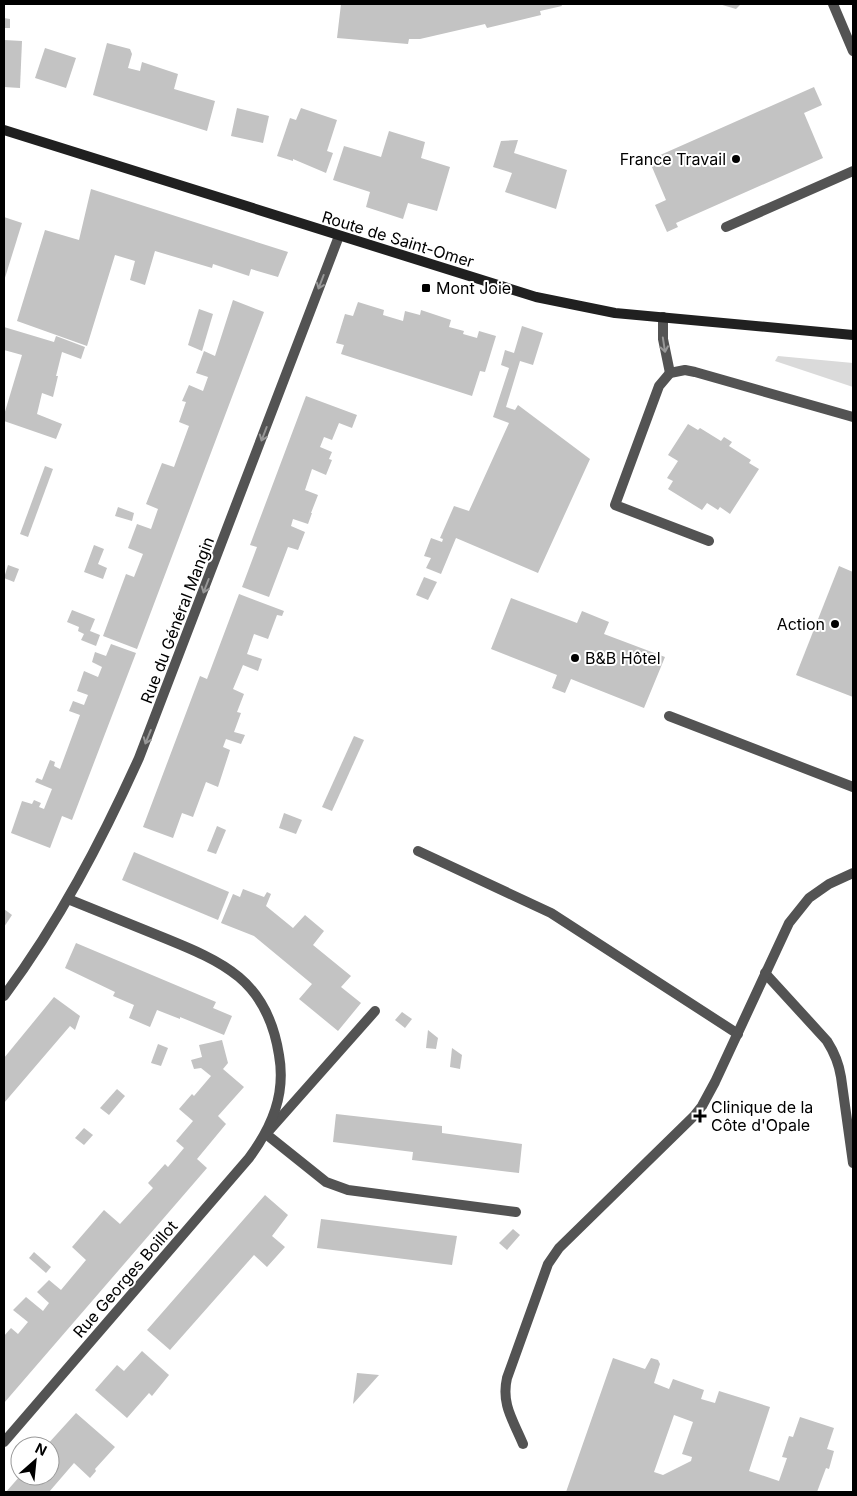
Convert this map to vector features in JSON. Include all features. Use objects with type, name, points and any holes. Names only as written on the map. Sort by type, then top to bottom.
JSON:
[{"type":"main road","name":"Route de Saint-Omer","points":[[4,130],[536,297],[615,313],[853,334]]},
{"type":"street","points":[[833,4],[853,51]]},
{"type":"street","points":[[726,227],[853,171]]},
{"type":"street","name":"Rue du Général Mangin","points":[[4,996],[41,943],[68,899],[120,802],[148,739],[339,236]]},
{"type":"street","points":[[662,317],[663,340],[670,373]]},
{"type":"street","points":[[709,541],[616,505],[659,386],[670,373],[685,370],[695,372],[853,417]]},
{"type":"street","points":[[669,716],[853,787]]},
{"type":"street","points":[[418,851],[552,913],[738,1034]]},
{"type":"street","points":[[523,1444],[506,1405],[504,1391],[548,1264],[559,1248],[694,1116],[708,1096],[789,923],[802,906],[820,890],[853,873]]},
{"type":"street","name":"Rue Georges Boillot","points":[[68,899],[213,959],[237,976],[254,993],[265,1008],[275,1033],[280,1061],[279,1098],[266,1134]]},
{"type":"street","points":[[765,973],[827,1040],[836,1057],[841,1077],[853,1163]]},
{"type":"street","name":"Rue Georges Boillot","points":[[4,1442],[250,1158],[266,1134],[375,1011]]},
{"type":"street","points":[[266,1134],[318,1176],[334,1186],[348,1190],[516,1212]]},
{"type":"shaded area","points":[[778,356],[853,363],[853,387],[775,361]]},
{"type":"building","points":[[341,4],[561,4],[562,6],[540,11],[541,15],[487,28],[485,24],[420,39],[409,39],[408,44],[337,38]]},
{"type":"building","points":[[719,4],[741,4],[736,9]]},
{"type":"building","points":[[4,18],[10,19],[10,28],[4,28]]},
{"type":"building","points":[[4,40],[22,41],[20,88],[4,87]]},
{"type":"building","points":[[107,43],[130,49],[132,54],[128,68],[140,71],[142,62],[178,74],[174,89],[215,101],[207,131],[93,95]]},
{"type":"building","points":[[45,48],[76,58],[66,88],[35,78]]},
{"type":"building","name":"France Travail","points":[[814,87],[822,105],[804,113],[823,158],[676,223],[678,227],[667,232],[655,205],[666,200],[649,160]]},
{"type":"building","points":[[237,108],[269,116],[263,143],[231,136]]},
{"type":"building","points":[[301,108],[337,120],[327,151],[333,153],[326,173],[293,159],[293,161],[277,156],[290,118],[296,120]]},
{"type":"building","points":[[389,131],[425,142],[421,158],[450,167],[437,211],[408,203],[403,219],[366,207],[370,192],[333,180],[344,146],[381,157]]},
{"type":"building","points":[[518,140],[514,153],[567,170],[556,209],[505,192],[512,173],[493,167],[501,141]]},
{"type":"building","points":[[91,189],[288,252],[278,277],[251,269],[249,276],[213,264],[212,268],[155,251],[145,285],[130,280],[135,261],[115,255],[87,346],[17,321],[45,230],[79,240]]},
{"type":"building","points":[[4,217],[22,223],[4,281]]},
{"type":"building","points":[[233,300],[264,312],[137,649],[103,636],[126,574],[134,577],[143,554],[128,548],[137,524],[151,529],[158,509],[146,504],[162,463],[174,467],[189,426],[179,422],[186,402],[182,401],[189,385],[203,391],[208,377],[196,373],[204,351],[215,356]]},
{"type":"building","points":[[358,302],[384,310],[383,315],[403,321],[405,311],[420,315],[421,310],[451,320],[449,327],[464,331],[463,334],[477,338],[479,331],[496,336],[485,372],[480,371],[472,396],[341,354],[344,345],[336,343],[345,314],[353,316]]},
{"type":"building","points":[[199,309],[213,314],[202,351],[188,345]]},
{"type":"building","points":[[522,326],[543,333],[533,365],[520,361],[506,407],[515,410],[518,405],[590,459],[538,573],[456,538],[441,574],[426,568],[431,558],[424,556],[431,538],[442,542],[443,539],[440,538],[454,506],[469,511],[509,423],[493,417],[509,368],[501,365],[505,350],[514,353]]},
{"type":"building","points":[[4,327],[54,342],[56,336],[85,347],[81,359],[62,352],[53,397],[42,393],[37,414],[62,424],[56,439],[4,421],[4,415],[22,355],[4,350]]},
{"type":"building","points":[[306,396],[357,415],[352,428],[339,423],[332,440],[324,437],[320,447],[332,452],[329,459],[332,460],[326,475],[312,469],[305,490],[318,495],[312,513],[308,524],[293,519],[291,526],[305,532],[298,550],[288,547],[269,597],[242,587],[257,547],[250,545]]},
{"type":"building","points":[[688,424],[698,430],[700,428],[721,441],[724,437],[732,442],[729,446],[751,460],[749,463],[759,469],[730,514],[720,507],[718,510],[707,503],[702,510],[668,489],[673,481],[667,478],[678,461],[668,455]]},
{"type":"building","points":[[45,466],[53,469],[28,537],[20,534]]},
{"type":"building","points":[[118,507],[134,513],[132,521],[115,516]]},
{"type":"building","points":[[94,545],[104,549],[98,564],[107,568],[103,579],[84,572]]},
{"type":"building","points":[[8,565],[19,569],[14,582],[4,578]]},
{"type":"building","name":"Action","points":[[839,566],[853,572],[853,697],[796,675]]},
{"type":"building","points":[[424,577],[437,582],[428,600],[416,595]]},
{"type":"building","points":[[239,594],[284,611],[282,616],[277,615],[268,639],[254,634],[247,654],[262,659],[258,671],[243,665],[233,689],[244,694],[237,712],[241,713],[234,732],[245,735],[241,744],[226,739],[223,747],[230,750],[218,787],[206,782],[193,817],[182,813],[173,838],[143,827],[200,676],[207,679]]},
{"type":"building","points":[[511,598],[577,623],[582,611],[609,622],[604,634],[665,657],[644,708],[571,679],[565,693],[552,688],[557,675],[491,649]]},
{"type":"building","points":[[72,610],[95,619],[90,631],[100,635],[96,646],[81,640],[84,634],[78,631],[79,627],[67,622]]},
{"type":"building","points":[[111,644],[136,653],[72,820],[62,816],[50,848],[11,833],[22,801],[32,804],[34,800],[41,803],[39,807],[44,809],[52,789],[35,782],[37,778],[42,780],[50,760],[55,762],[54,766],[60,769],[80,715],[69,711],[73,701],[84,705],[88,695],[77,691],[84,671],[98,677],[102,667],[92,662],[95,652],[106,656]]},
{"type":"building","points":[[354,736],[364,740],[332,811],[322,807]]},
{"type":"building","points":[[284,813],[302,820],[296,834],[279,828]]},
{"type":"building","points":[[217,826],[226,830],[216,854],[207,851]]},
{"type":"building","points":[[134,852],[229,892],[218,920],[122,880]]},
{"type":"building","points":[[243,889],[264,897],[267,892],[271,894],[266,906],[293,928],[305,915],[324,931],[313,945],[351,976],[341,987],[361,1003],[338,1031],[299,999],[312,984],[254,936],[221,923],[233,894],[240,897]]},
{"type":"building","points":[[4,909],[12,915],[4,927]]},
{"type":"building","points":[[76,943],[216,1002],[213,1008],[232,1016],[224,1035],[157,1010],[150,1027],[129,1018],[134,1005],[113,996],[115,992],[65,968]]},
{"type":"building","points":[[54,997],[80,1016],[75,1030],[70,1026],[4,1103],[4,1058]]},
{"type":"building","points":[[402,1012],[412,1019],[405,1028],[395,1020]]},
{"type":"building","points":[[428,1030],[438,1038],[436,1049],[426,1048]]},
{"type":"building","points":[[222,1040],[228,1063],[223,1069],[244,1087],[218,1116],[226,1124],[197,1159],[207,1168],[4,1403],[4,1336],[11,1328],[18,1334],[28,1322],[13,1310],[26,1297],[43,1311],[49,1303],[37,1292],[49,1280],[61,1290],[86,1260],[72,1247],[104,1210],[120,1224],[153,1188],[148,1183],[165,1164],[168,1167],[184,1148],[176,1141],[193,1121],[179,1109],[192,1094],[194,1096],[211,1076],[201,1068],[194,1069],[191,1060],[202,1057],[199,1045]]},
{"type":"building","points":[[158,1044],[168,1048],[161,1066],[151,1063]]},
{"type":"building","points":[[452,1048],[462,1055],[460,1069],[450,1067]]},
{"type":"building","points":[[117,1089],[125,1096],[109,1115],[100,1108]]},
{"type":"building","points":[[336,1114],[442,1126],[442,1133],[522,1144],[519,1173],[412,1160],[413,1152],[333,1142]]},
{"type":"building","points":[[84,1128],[93,1135],[84,1145],[75,1138]]},
{"type":"building","points":[[265,1195],[288,1215],[272,1236],[285,1247],[267,1267],[254,1255],[170,1350],[147,1330]]},
{"type":"building","points":[[321,1219],[457,1236],[452,1265],[317,1248]]},
{"type":"building","points":[[513,1229],[520,1235],[507,1250],[499,1243]]},
{"type":"building","points":[[34,1252],[51,1267],[46,1273],[29,1258]]},
{"type":"building","points":[[142,1351],[169,1375],[152,1396],[149,1393],[127,1418],[95,1390],[117,1365],[124,1371]]},
{"type":"building","points":[[613,1358],[645,1369],[651,1358],[658,1360],[660,1364],[654,1383],[669,1389],[673,1379],[704,1390],[701,1399],[715,1403],[719,1391],[770,1407],[749,1471],[779,1481],[787,1458],[782,1457],[789,1436],[793,1437],[800,1417],[834,1428],[827,1449],[834,1451],[829,1469],[826,1468],[817,1492],[566,1492]],"holes":[[[674,1415],[693,1422],[682,1454],[692,1457],[691,1461],[663,1475],[654,1472]]]},
{"type":"building","points":[[357,1373],[379,1375],[353,1404]]},
{"type":"building","points":[[76,1413],[115,1447],[95,1469],[96,1471],[90,1478],[74,1463],[60,1479],[60,1436],[55,1436]]},
{"type":"building","points":[[11,1486],[54,1486],[49,1492],[6,1492]]},
{"type":"place","name":"France Travail","points":[[736,159]]},
{"type":"place","name":"Mont Joie","points":[[426,288]]},
{"type":"place","name":"Action","points":[[835,624]]},
{"type":"place","name":"B&B Hôtel","points":[[575,658]]},
{"type":"place","name":"Clinique de la Côte d'Opale","points":[[700,1116]]}]
